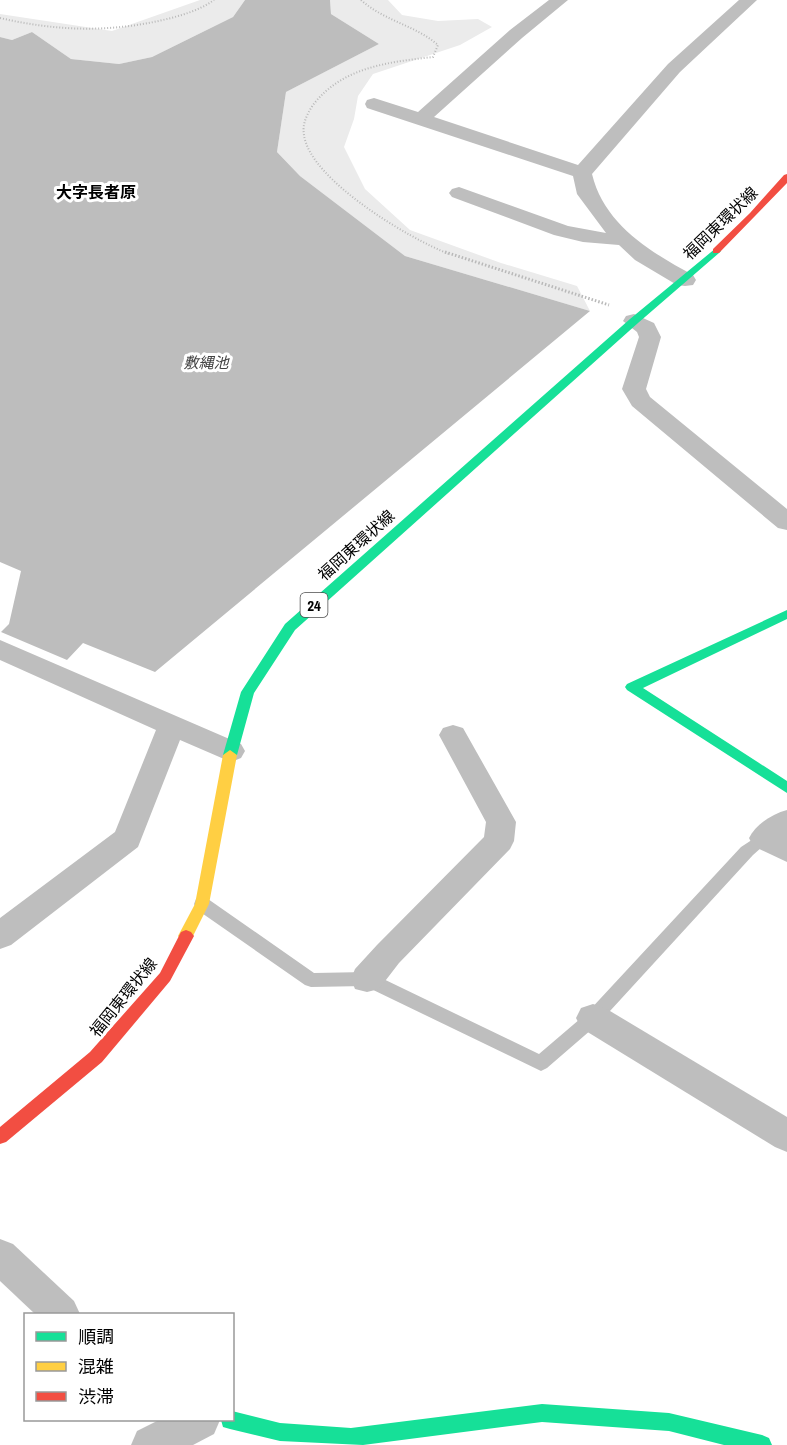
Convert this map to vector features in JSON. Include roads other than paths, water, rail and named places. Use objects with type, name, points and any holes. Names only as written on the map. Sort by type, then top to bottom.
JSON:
[{"type":"main road","name":"福岡東環状線","points":[[0,1137],[96,1057],[165,977],[202,904],[231,751],[249,692],[290,627],[637,319],[685,280],[772,195],[787,177]]},
{"type":"main road","points":[[787,614],[632,687],[787,788]]},
{"type":"main road","points":[[234,1420],[280,1432],[351,1437],[542,1413],[669,1422],[710,1439],[762,1445]]},
{"type":"street","points":[[421,119],[516,34],[560,0]]},
{"type":"street","points":[[582,173],[674,68],[749,0]]},
{"type":"street","points":[[374,104],[582,173]]},
{"type":"street","points":[[582,173],[587,194],[612,227],[642,256],[685,280]]},
{"type":"street","points":[[459,193],[568,233],[602,240],[624,239]]},
{"type":"street","points":[[637,319],[646,328],[650,337],[634,389],[640,401],[787,522]]},
{"type":"street","points":[[0,649],[231,751]]},
{"type":"street","points":[[0,936],[127,839],[172,725]]},
{"type":"street","points":[[367,979],[388,954],[499,841],[501,822],[453,735]]},
{"type":"street","points":[[593,1018],[787,1136]]},
{"type":"street","points":[[0,1256],[60,1313]]},
{"type":"street","points":[[151,1445],[196,1421]]},
{"type":"lane","points":[[202,904],[311,980],[367,979],[541,1063],[593,1018],[747,850],[779,836]]},
{"type":"water","name":"敷縄池","points":[[245,0],[330,0],[331,14],[379,44],[286,92],[277,152],[300,176],[405,256],[590,311],[155,672],[83,643],[67,660],[1,632],[9,624],[21,571],[0,562],[0,37],[12,40],[32,32],[71,59],[119,64],[152,57],[233,17]]},
{"type":"district","name":"大字長者原","points":[[96,192]]}]
